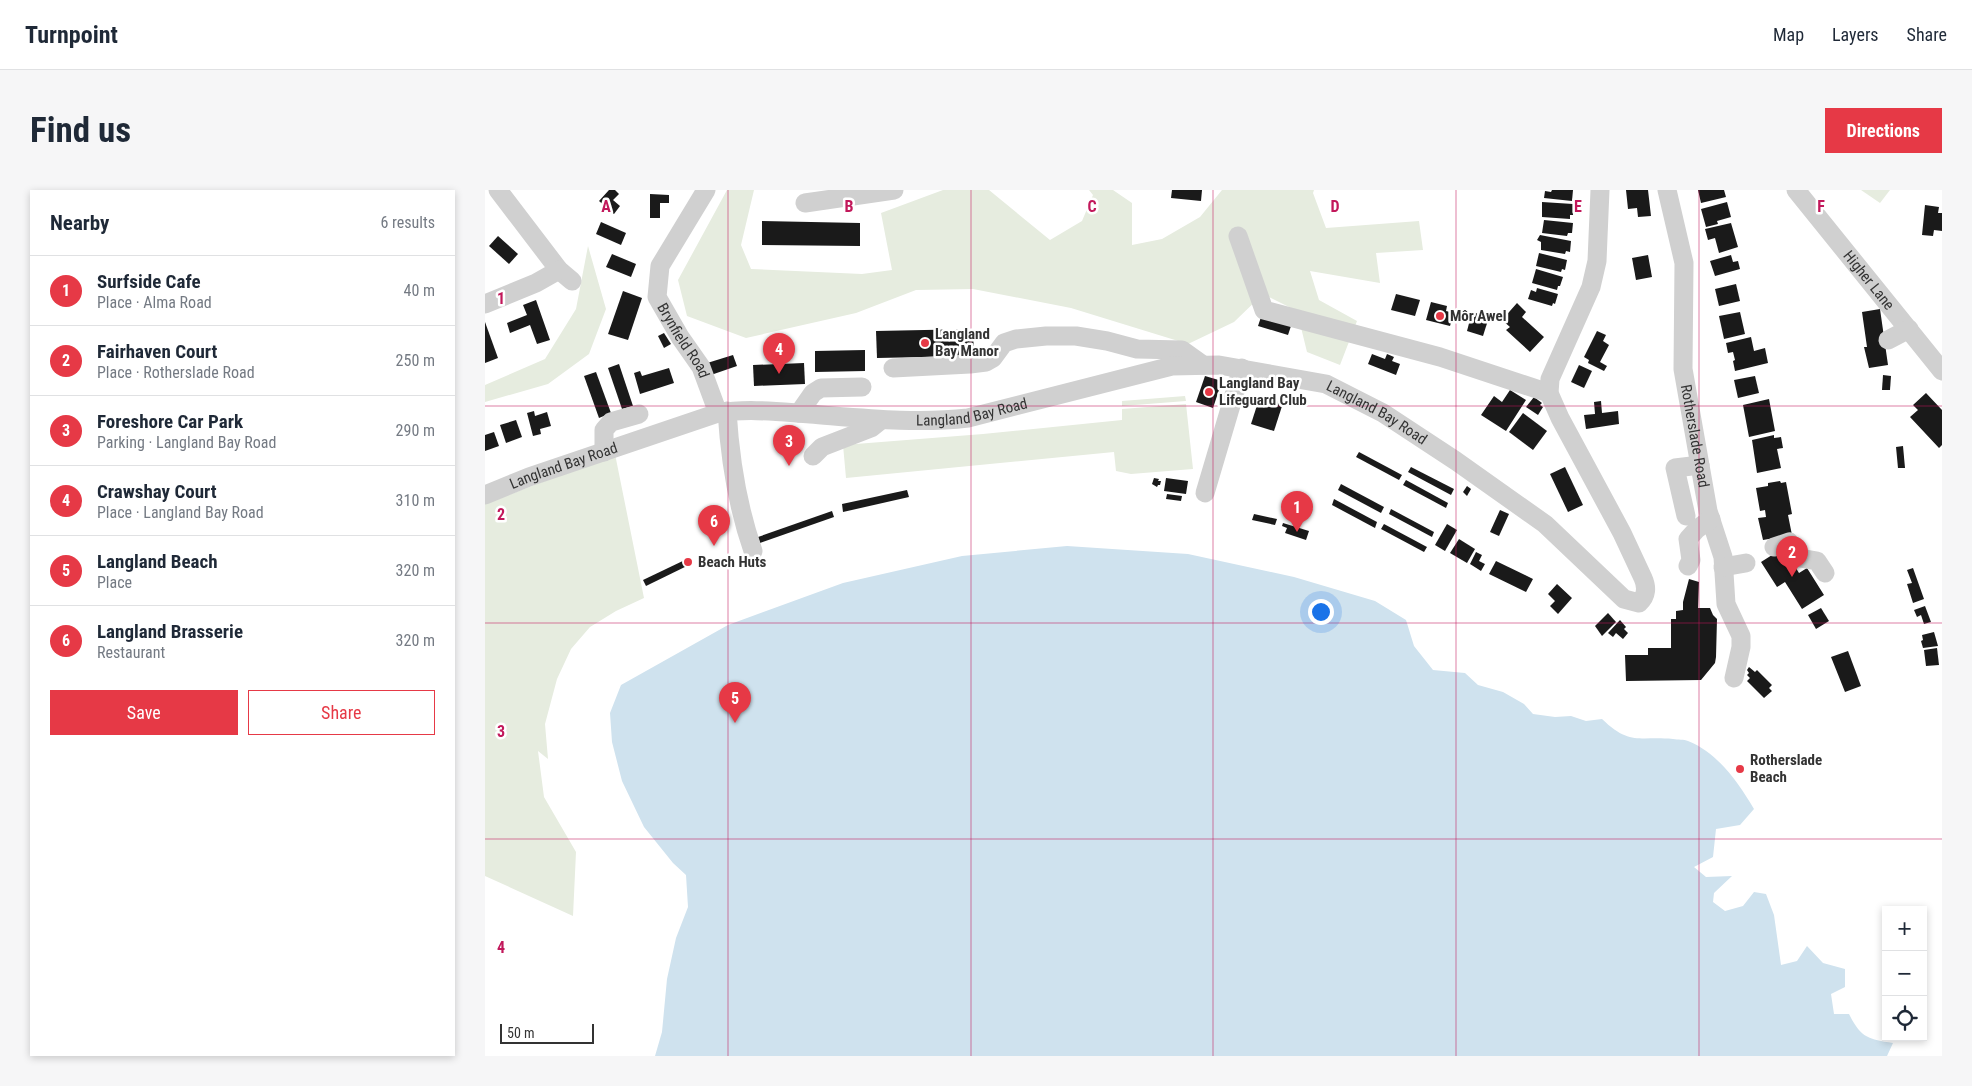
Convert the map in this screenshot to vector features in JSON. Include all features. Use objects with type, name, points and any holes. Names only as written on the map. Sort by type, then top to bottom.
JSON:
[{"type":"street","points":[[485,304],[536,283],[565,275],[498,190]]},
{"type":"street","name":"Brynfield Road","points":[[706,190],[660,266],[657,297],[680,337],[701,367],[723,412],[733,478],[742,519],[753,551]]},
{"type":"street","points":[[805,203],[894,190]]},
{"type":"street","points":[[1239,236],[1264,310],[1440,357],[1549,393],[1550,379],[1591,287],[1597,261],[1600,190]]},
{"type":"street","name":"Rotherslade Road","points":[[1667,190],[1684,263],[1683,368],[1711,519],[1723,557],[1726,604],[1741,636],[1741,647],[1734,678]]},
{"type":"street","name":"Higher Lane","points":[[1797,190],[1942,371]]},
{"type":"street","points":[[1888,340],[1909,329]]},
{"type":"street","points":[[893,368],[986,362],[993,358],[1005,343],[1016,339],[1046,336],[1076,336],[1107,341],[1137,349],[1182,350],[1203,365]]},
{"type":"street","name":"Langland Bay Road","points":[[485,495],[529,477],[723,412],[744,410],[881,420],[953,420],[968,418],[1172,366],[1203,365],[1242,368],[1326,384],[1383,412],[1456,460],[1545,524],[1625,599],[1639,603],[1645,593],[1646,585],[1643,578],[1622,533],[1560,418],[1549,393]]},
{"type":"street","points":[[1205,493],[1242,368]]},
{"type":"street","points":[[799,413],[813,393],[821,388],[862,388]]},
{"type":"street","points":[[604,452],[604,430],[611,422],[639,414]]},
{"type":"street","points":[[813,456],[822,447],[871,428],[881,420]]},
{"type":"street","points":[[1686,516],[1675,468],[1700,465]]},
{"type":"street","points":[[1688,566],[1691,560],[1688,540],[1697,529],[1711,519]]},
{"type":"street","points":[[1774,548],[1789,542],[1800,558],[1817,561],[1825,573]]},
{"type":"street","points":[[1723,567],[1746,563]]},
{"type":"shaded area","points":[[727,190],[754,190],[741,245],[751,269],[862,274],[892,270],[881,213],[943,190],[989,190],[1050,240],[1082,221],[1093,195],[1089,190],[1113,190],[1132,203],[1132,245],[1162,239],[1200,217],[1222,190],[1314,190],[1313,193],[1326,228],[1419,221],[1423,250],[1376,253],[1380,283],[1310,271],[1319,300],[1357,321],[1340,365],[1307,352],[1297,311],[1263,294],[1234,322],[1188,344],[1071,308],[973,289],[916,290],[856,313],[746,338],[687,316],[678,280]]},
{"type":"shaded area","points":[[1861,190],[1890,190],[1880,203]]},
{"type":"shaded area","points":[[588,246],[606,309],[589,354],[548,384],[485,402],[485,385],[545,359],[576,309]]},
{"type":"shaded area","points":[[1185,396],[1186,401],[1122,406],[1122,401]]},
{"type":"shaded area","points":[[1186,404],[1193,469],[1131,474],[1116,471],[1114,452],[846,478],[843,445],[983,434],[1122,420],[1122,409]]},
{"type":"shaded area","points":[[615,454],[644,598],[616,611],[590,627],[571,649],[557,679],[545,724],[548,759],[538,751],[544,797],[576,852],[573,916],[485,876],[485,504]]},
{"type":"water","points":[[1067,546],[1188,554],[1294,577],[1375,601],[1406,620],[1414,646],[1433,670],[1465,673],[1478,685],[1503,692],[1524,704],[1533,714],[1555,717],[1571,716],[1586,721],[1602,719],[1620,733],[1635,738],[1685,740],[1699,746],[1726,769],[1754,809],[1740,825],[1716,829],[1713,857],[1694,867],[1706,877],[1732,876],[1714,893],[1713,902],[1725,911],[1743,906],[1754,892],[1766,894],[1774,915],[1781,965],[1797,961],[1807,946],[1823,963],[1845,969],[1845,987],[1831,994],[1834,1014],[1849,1014],[1857,1028],[1866,1036],[1893,1043],[1887,1056],[655,1056],[662,1032],[667,979],[676,938],[688,907],[686,875],[673,863],[644,827],[622,781],[612,742],[610,713],[621,685],[728,625],[843,583],[962,556]]},
{"type":"building","points":[[609,190],[615,190],[619,194],[613,200],[620,206],[614,214],[599,201]]},
{"type":"building","points":[[1172,190],[1202,190],[1201,201],[1171,198]]},
{"type":"building","points":[[1552,190],[1573,190],[1572,201],[1544,198],[1545,191],[1551,192]]},
{"type":"building","points":[[1626,190],[1648,190],[1651,216],[1638,217],[1637,208],[1628,209]]},
{"type":"building","points":[[1698,190],[1724,190],[1726,197],[1701,203]]},
{"type":"building","points":[[650,194],[669,195],[669,203],[660,203],[660,218],[650,218]]},
{"type":"building","points":[[1542,202],[1573,204],[1573,215],[1570,215],[1570,219],[1542,217]]},
{"type":"building","points":[[1727,202],[1731,217],[1717,221],[1718,224],[1706,227],[1701,209]]},
{"type":"building","points":[[1925,205],[1939,207],[1938,213],[1942,213],[1942,231],[1934,230],[1933,236],[1922,235]]},
{"type":"building","points":[[1544,220],[1573,223],[1572,233],[1568,233],[1567,236],[1542,233]]},
{"type":"building","points":[[762,221],[860,223],[860,246],[762,245]]},
{"type":"building","points":[[601,222],[626,233],[621,245],[596,234]]},
{"type":"building","points":[[1731,223],[1738,247],[1719,253],[1715,238],[1708,240],[1705,229]]},
{"type":"building","points":[[1540,235],[1571,241],[1570,252],[1566,251],[1565,254],[1541,250],[1541,242],[1537,240]]},
{"type":"building","points":[[498,236],[518,254],[509,264],[489,246]]},
{"type":"building","points":[[1539,253],[1567,260],[1565,270],[1562,269],[1561,272],[1536,266]]},
{"type":"building","points":[[612,254],[636,264],[631,277],[606,267]]},
{"type":"building","points":[[1648,255],[1652,277],[1636,280],[1632,258]]},
{"type":"building","points":[[1731,255],[1733,262],[1738,261],[1740,269],[1715,276],[1710,261]]},
{"type":"building","points":[[1536,269],[1563,277],[1557,290],[1532,283]]},
{"type":"building","points":[[1736,284],[1740,301],[1719,306],[1715,289]]},
{"type":"building","points":[[1537,288],[1558,294],[1555,304],[1553,303],[1552,306],[1528,299],[1531,290],[1536,292]]},
{"type":"building","points":[[623,291],[642,298],[628,340],[608,334]]},
{"type":"building","points":[[1396,294],[1420,300],[1415,316],[1391,310]]},
{"type":"building","points":[[536,300],[550,340],[537,344],[530,325],[510,333],[507,323],[527,315],[523,305]]},
{"type":"building","name":"Môr Awel","points":[[1431,302],[1447,306],[1446,311],[1454,313],[1450,326],[1426,320]]},
{"type":"building","points":[[1517,303],[1526,312],[1522,317],[1544,337],[1530,352],[1506,330],[1510,327],[1502,320]]},
{"type":"building","points":[[1880,309],[1888,365],[1869,368],[1864,347],[1867,347],[1862,312]]},
{"type":"building","points":[[1472,312],[1489,317],[1483,336],[1467,331]]},
{"type":"building","points":[[1740,312],[1745,334],[1724,339],[1719,316]]},
{"type":"building","points":[[1261,317],[1291,326],[1288,335],[1258,326]]},
{"type":"building","points":[[485,322],[498,358],[485,363]]},
{"type":"building","name":"Langland Bay Manor","points":[[973,329],[974,356],[877,358],[876,331]]},
{"type":"building","points":[[1597,331],[1606,335],[1603,341],[1609,345],[1600,362],[1607,366],[1604,371],[1588,363],[1589,360],[1584,357]]},
{"type":"building","points":[[664,333],[671,344],[664,348],[658,336]]},
{"type":"building","points":[[1751,337],[1754,351],[1765,348],[1768,363],[1735,371],[1733,352],[1728,353],[1726,343]]},
{"type":"building","points":[[865,350],[865,371],[815,372],[815,351]]},
{"type":"building","points":[[1372,354],[1385,359],[1387,354],[1394,357],[1392,361],[1400,364],[1396,375],[1368,364]]},
{"type":"building","points":[[733,355],[737,366],[708,376],[704,364]]},
{"type":"building","points":[[804,363],[805,384],[754,386],[753,365]]},
{"type":"building","points":[[619,364],[633,406],[622,409],[608,368]]},
{"type":"building","points":[[1579,365],[1592,371],[1584,388],[1571,382]]},
{"type":"building","points":[[669,368],[674,383],[640,394],[634,373],[640,371],[642,376]]},
{"type":"building","points":[[596,372],[611,413],[599,418],[584,376]]},
{"type":"building","points":[[1883,375],[1891,376],[1890,390],[1882,390]]},
{"type":"building","name":"Langland Bay Lifeguard Club","points":[[1205,376],[1222,381],[1213,408],[1196,402]]},
{"type":"building","points":[[1755,376],[1759,393],[1738,398],[1734,380]]},
{"type":"building","points":[[1510,390],[1526,400],[1506,431],[1481,415],[1494,396],[1502,402]]},
{"type":"building","points":[[1926,393],[1942,410],[1942,445],[1939,448],[1910,417],[1918,410],[1913,405]]},
{"type":"building","points":[[1260,396],[1283,403],[1274,431],[1251,424]]},
{"type":"building","points":[[1534,397],[1542,403],[1540,405],[1543,407],[1538,415],[1526,407]]},
{"type":"building","points":[[1769,399],[1775,431],[1749,437],[1743,405]]},
{"type":"building","points":[[1601,401],[1602,413],[1618,411],[1619,424],[1586,429],[1584,415],[1595,414],[1594,402]]},
{"type":"building","points":[[534,411],[535,416],[547,412],[551,426],[540,429],[541,434],[533,436],[527,413]]},
{"type":"building","points":[[1523,413],[1547,431],[1533,450],[1509,432]]},
{"type":"building","points":[[516,420],[522,437],[506,443],[500,425]]},
{"type":"building","points":[[494,432],[499,446],[485,451],[485,435]]},
{"type":"building","points":[[1774,435],[1774,438],[1781,437],[1783,448],[1777,449],[1781,468],[1757,473],[1752,440]]},
{"type":"building","points":[[1903,446],[1905,468],[1898,468],[1896,447]]},
{"type":"building","points":[[1359,452],[1402,475],[1399,480],[1356,457]]},
{"type":"building","points":[[1411,467],[1454,489],[1451,495],[1408,472]]},
{"type":"building","points":[[1565,467],[1583,505],[1568,512],[1550,474]]},
{"type":"building","points":[[1154,478],[1161,481],[1157,487],[1152,484]]},
{"type":"building","points":[[1166,478],[1188,481],[1186,494],[1164,491]]},
{"type":"building","points":[[1406,480],[1448,503],[1446,508],[1403,485]]},
{"type":"building","points":[[1780,481],[1781,483],[1786,482],[1792,514],[1788,515],[1792,535],[1763,540],[1758,518],[1766,517],[1765,510],[1760,511],[1756,488]]},
{"type":"building","points":[[1341,484],[1384,507],[1381,513],[1338,490]]},
{"type":"building","points":[[1467,486],[1471,489],[1467,496],[1463,492]]},
{"type":"building","points":[[907,490],[909,497],[843,512],[842,504]]},
{"type":"building","points":[[1167,494],[1182,496],[1181,501],[1166,499]]},
{"type":"building","points":[[1334,499],[1377,522],[1375,528],[1332,505]]},
{"type":"building","points":[[1391,509],[1434,532],[1432,537],[1389,514]]},
{"type":"building","points":[[1500,510],[1509,514],[1499,536],[1490,532]]},
{"type":"building","points":[[832,511],[834,517],[760,543],[758,537]]},
{"type":"building","points":[[1254,514],[1277,519],[1275,525],[1252,520]]},
{"type":"building","points":[[1283,523],[1309,531],[1306,540],[1285,533],[1287,528],[1282,526]]},
{"type":"building","points":[[1384,524],[1427,547],[1424,552],[1381,529]]},
{"type":"building","points":[[1447,524],[1457,530],[1445,551],[1435,545]]},
{"type":"building","points":[[1459,539],[1475,549],[1467,563],[1450,553]]},
{"type":"building","points":[[1783,548],[1799,573],[1807,568],[1824,595],[1802,609],[1785,582],[1777,587],[1761,562]]},
{"type":"building","points":[[1476,552],[1482,555],[1479,561],[1485,564],[1481,571],[1470,564]]},
{"type":"building","points":[[689,558],[691,564],[646,586],[643,580]]},
{"type":"building","points":[[1496,561],[1533,579],[1526,592],[1489,574]]},
{"type":"building","points":[[1913,568],[1924,599],[1913,603],[1907,584],[1912,583],[1907,570]]},
{"type":"building","points":[[1689,579],[1699,582],[1698,608],[1710,608],[1717,619],[1715,663],[1701,680],[1626,681],[1625,655],[1648,655],[1648,648],[1671,648],[1671,619],[1676,619],[1676,611],[1683,610],[1683,602]]},
{"type":"building","points":[[1557,584],[1572,598],[1558,614],[1550,606],[1555,601],[1548,594]]},
{"type":"building","points":[[1925,606],[1931,622],[1924,624],[1921,615],[1917,617],[1914,610]]},
{"type":"building","points":[[1821,608],[1829,621],[1816,629],[1808,615]]},
{"type":"building","points":[[1608,613],[1616,622],[1602,636],[1595,626]]},
{"type":"building","points":[[1620,620],[1628,633],[1623,639],[1616,633],[1613,637],[1608,633]]},
{"type":"building","points":[[1934,632],[1938,646],[1923,648],[1922,635]]},
{"type":"building","points":[[1937,648],[1939,665],[1926,666],[1924,650]]},
{"type":"building","points":[[1848,651],[1861,686],[1845,692],[1831,657]]},
{"type":"building","points":[[1749,667],[1755,672],[1757,670],[1772,685],[1769,688],[1772,691],[1764,698],[1747,681],[1750,678],[1747,675]]},
{"type":"place","name":"Môr Awel","points":[[1440,316]]},
{"type":"place","name":"Langland Bay Manor","points":[[925,343]]},
{"type":"place","name":"Crawshay Court","points":[[779,374]]},
{"type":"place","name":"Langland Bay Lifeguard Club","points":[[1209,392]]},
{"type":"place","name":"Foreshore Car Park","points":[[789,466]]},
{"type":"place","name":"Surfside Cafe","points":[[1297,532]]},
{"type":"place","name":"Langland Brasserie","points":[[714,546]]},
{"type":"place","name":"Beach Huts","points":[[688,562]]},
{"type":"place","name":"Fairhaven Court","points":[[1792,577]]},
{"type":"place","name":"Langland Beach","points":[[735,723]]},
{"type":"place","name":"Rotherslade Beach","points":[[1740,769]]}]
